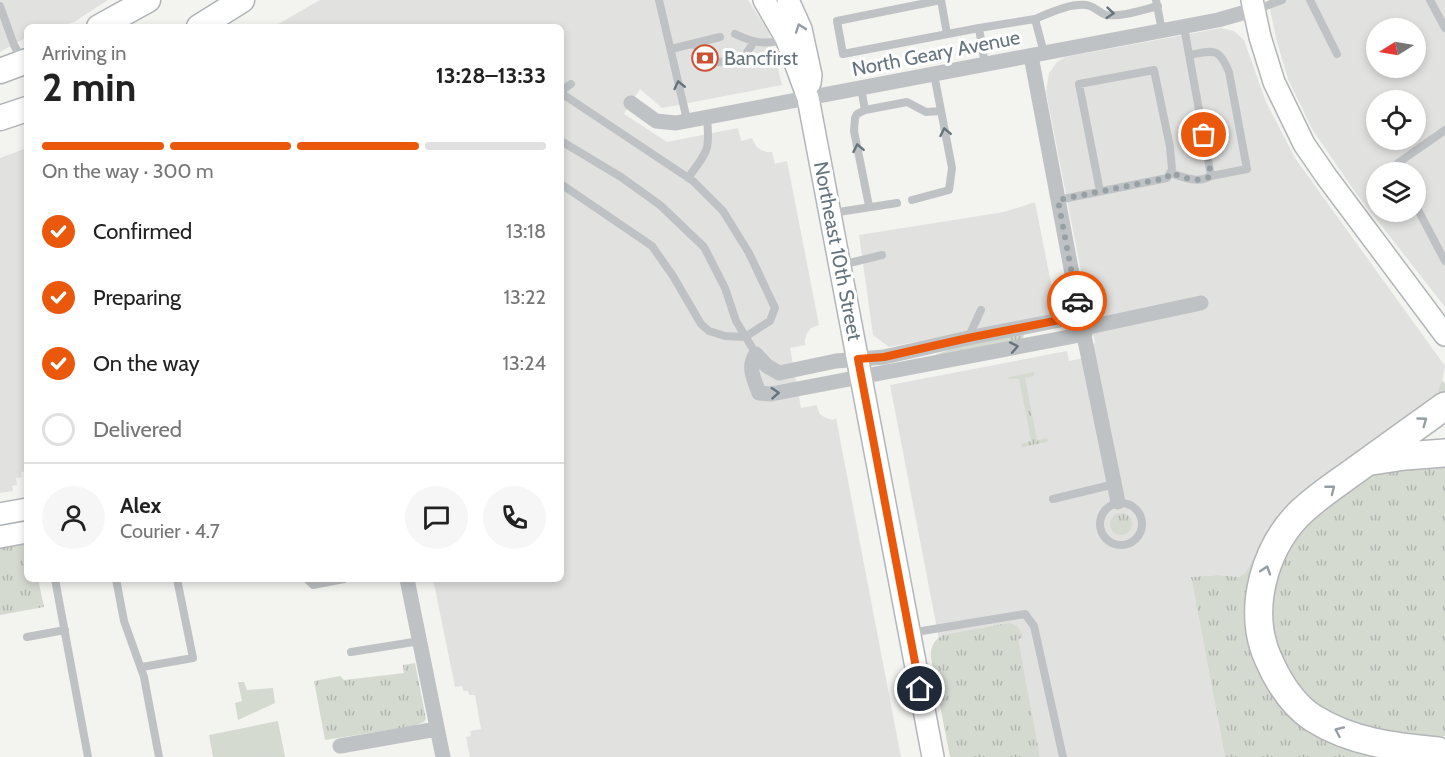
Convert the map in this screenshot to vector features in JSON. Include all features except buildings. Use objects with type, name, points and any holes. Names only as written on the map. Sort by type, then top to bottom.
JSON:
[{"type":"highway","points":[[1435,752],[1395,747],[1356,738],[1311,717],[1295,703],[1281,684],[1264,648],[1258,616],[1266,567],[1273,551],[1296,517],[1445,405]]},
{"type":"highway","points":[[1368,462],[1445,453]]},
{"type":"main road","points":[[104,24],[148,0]]},
{"type":"main road","points":[[204,24],[242,0]]},
{"type":"main road","name":"Northeast 10th Street","points":[[764,0],[786,38],[808,98],[933,757]]},
{"type":"main road","name":"Northeast 10th Street","points":[[788,0],[801,29],[807,52],[811,75],[808,98]]},
{"type":"main road","points":[[1251,3],[1266,58],[1283,103],[1304,144],[1445,335]]},
{"type":"main road","points":[[0,71],[24,62]]},
{"type":"main road","points":[[0,117],[24,110]]},
{"type":"main road","points":[[0,514],[24,510]]},
{"type":"main road","points":[[0,537],[24,533]]},
{"type":"street","name":"North Geary Avenue","points":[[631,103],[656,121],[669,123],[707,117],[1184,27],[1251,3]]},
{"type":"street","points":[[1038,55],[1058,200],[1118,502]]},
{"type":"street","points":[[1083,326],[968,338],[884,357],[860,368],[798,390],[771,394],[760,394],[752,372],[752,360],[756,354],[767,366],[779,373],[833,361],[860,368],[1083,326],[1201,303]]},
{"type":"street","points":[[408,582],[443,757]]},
{"type":"street","points":[[340,746],[437,729]]},
{"type":"lane","points":[[659,0],[687,120]]},
{"type":"lane","points":[[947,34],[941,0],[837,21],[843,54],[1035,19],[1055,10],[1081,4],[1089,5],[1109,15],[1157,3],[1162,31]]},
{"type":"lane","points":[[1251,3],[1282,0]]},
{"type":"lane","points":[[1310,0],[1337,54]]},
{"type":"lane","points":[[1430,0],[1445,28]]},
{"type":"lane","points":[[0,6],[14,45],[24,60]]},
{"type":"lane","points":[[1035,19],[1038,55]]},
{"type":"lane","points":[[1184,27],[1211,176]]},
{"type":"lane","points":[[980,28],[985,65]]},
{"type":"lane","points":[[735,34],[753,43],[777,42],[786,38]]},
{"type":"lane","points":[[671,49],[720,38]]},
{"type":"lane","points":[[693,44],[718,62],[743,59],[753,43]]},
{"type":"lane","points":[[1170,173],[1194,181],[1247,169],[1229,72],[1224,59],[1220,54],[1210,52],[1189,55]]},
{"type":"lane","points":[[1058,200],[1167,178],[1172,170],[1170,147],[1154,70],[1079,84],[1100,191]]},
{"type":"lane","points":[[912,200],[949,190],[952,168],[934,74]]},
{"type":"lane","points":[[564,90],[571,84]]},
{"type":"lane","points":[[861,88],[865,110]]},
{"type":"lane","points":[[564,94],[688,178],[723,212],[749,253],[775,308],[770,321],[746,337],[725,336],[709,331],[701,324],[673,276],[651,246],[564,186]]},
{"type":"lane","points":[[869,206],[854,131],[857,114],[865,110],[909,102],[926,112],[941,111]]},
{"type":"lane","points":[[688,178],[709,145],[707,117]]},
{"type":"lane","points":[[1399,162],[1445,130]]},
{"type":"lane","points":[[564,143],[621,177],[660,205],[704,247],[725,288],[736,321],[756,354]]},
{"type":"lane","points":[[830,213],[897,203]]},
{"type":"lane","points":[[1424,222],[1445,261]]},
{"type":"lane","points":[[840,265],[882,255]]},
{"type":"lane","points":[[968,338],[981,310]]},
{"type":"lane","points":[[1053,499],[1115,484]]},
{"type":"lane","points":[[1118,502],[1131,505],[1141,516],[1142,522],[1142,529],[1134,541],[1121,545],[1114,544],[1103,535],[1100,521],[1106,508],[1118,502]]},
{"type":"lane","points":[[56,582],[88,757]]},
{"type":"lane","points":[[117,582],[124,621],[142,667],[159,757]]},
{"type":"lane","points":[[142,667],[192,657],[178,582]]},
{"type":"lane","points":[[310,582],[313,585],[328,582]]},
{"type":"lane","points":[[909,633],[1025,614],[1034,626],[1063,757]]},
{"type":"lane","points":[[27,637],[65,630]]},
{"type":"lane","points":[[351,652],[420,641]]},
{"type":"shaded area","points":[[0,0],[108,0],[67,24],[24,24],[24,39],[0,52]]},
{"type":"shaded area","points":[[320,0],[748,0],[769,32],[782,85],[662,108],[640,89],[624,114],[667,142],[738,128],[741,141],[752,138],[759,149],[772,152],[775,164],[787,161],[819,325],[811,328],[807,333],[805,345],[790,348],[801,408],[817,405],[819,413],[824,417],[832,420],[836,418],[901,757],[470,757],[466,737],[471,736],[470,731],[481,729],[475,695],[469,695],[468,691],[463,691],[462,686],[455,687],[434,582],[564,582],[564,24],[278,24]]},
{"type":"shaded area","points":[[1268,0],[1445,0],[1445,307],[1378,222],[1426,222],[1426,162],[1366,162],[1366,206],[1312,129],[1288,79]]},
{"type":"shaded area","points":[[1221,28],[1234,31],[1244,40],[1266,102],[1295,158],[1445,366],[1441,387],[1436,398],[1274,526],[1245,573],[1239,577],[1218,575],[1191,577],[1225,757],[981,757],[939,639],[890,385],[1067,351],[1069,361],[1088,357],[1088,348],[1095,343],[1046,92],[1049,73],[1057,62],[1065,57]]},
{"type":"shaded area","points":[[24,149],[24,472],[21,472],[22,477],[16,478],[17,485],[12,486],[13,491],[0,493],[0,158]]},
{"type":"shaded area","points":[[1035,202],[1057,314],[889,347],[873,335],[859,235],[1004,212]]},
{"type":"green space","points":[[1024,334],[1023,339],[932,356],[968,343]]},
{"type":"green space","points":[[1034,372],[1034,376],[1025,378],[1037,440],[1047,438],[1048,440],[1022,447],[1021,444],[1031,441],[1019,379],[1008,379]]},
{"type":"green space","points":[[1442,380],[1445,384],[1445,396],[1275,534],[1267,674],[1395,757],[1225,757],[1191,577],[1218,575],[1239,577],[1245,573],[1274,526],[1436,398]]},
{"type":"green space","points":[[1445,459],[1445,736],[1399,739],[1323,715],[1279,665],[1268,593],[1300,526],[1370,475]]},
{"type":"green space","points":[[1121,513],[1129,516],[1132,524],[1129,532],[1121,535],[1113,532],[1110,524],[1113,516]]},
{"type":"green space","points":[[24,540],[24,582],[39,582],[44,607],[0,615],[0,544]]},
{"type":"green space","points":[[1008,623],[1018,628],[1023,638],[1018,639],[1040,757],[950,757],[931,658],[933,644],[943,635]]},
{"type":"green space","points":[[415,663],[426,719],[424,722],[413,726],[325,740],[314,681],[340,676],[344,680],[404,673],[403,665]]},
{"type":"green space","points":[[238,682],[244,682],[247,690],[273,688],[275,703],[238,720],[235,703],[242,701]]},
{"type":"green space","points":[[278,721],[285,757],[213,757],[209,735]]},
{"type":"way so far","points":[[1077,301],[1058,200],[1167,178],[1170,173],[1194,181],[1209,178],[1211,176],[1204,135]]},
{"type":"place","name":"Bancfirst","points":[[705,58]]},
{"type":"route","points":[[920,689],[858,359],[884,357],[1080,316],[1077,301]]}]
